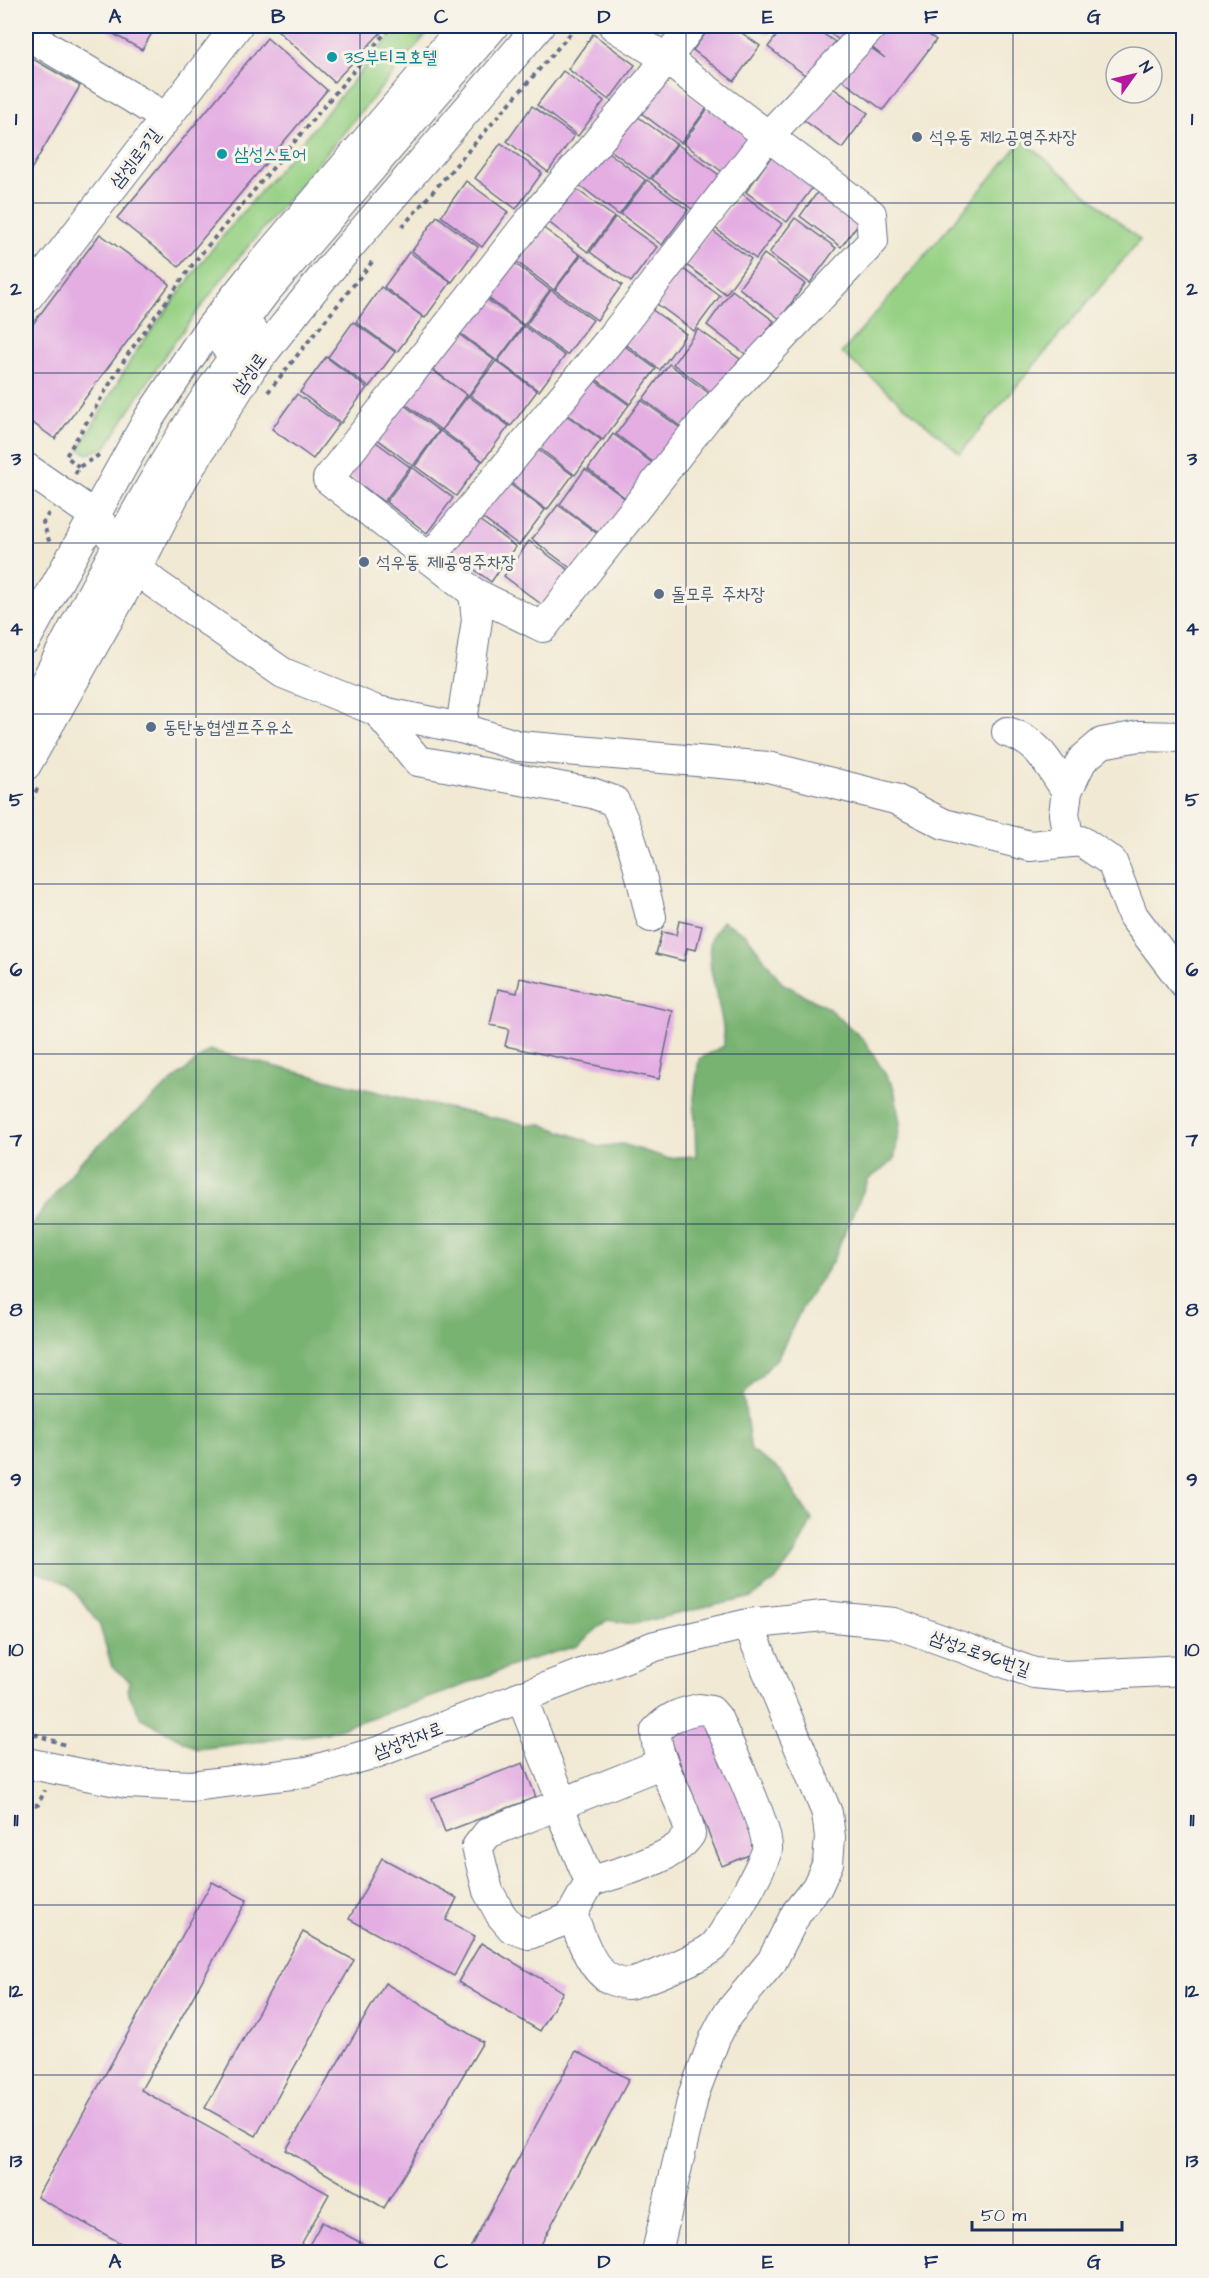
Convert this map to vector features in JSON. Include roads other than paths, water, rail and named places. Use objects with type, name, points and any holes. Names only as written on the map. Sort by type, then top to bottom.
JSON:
[{"type":"street","points":[[166,118],[237,26]]},
{"type":"street","name":"삼성1로","points":[[26,765],[115,540],[171,383],[204,336],[258,268],[465,26]]},
{"type":"street","points":[[26,719],[162,440],[216,357],[265,292],[493,26]]},
{"type":"street","points":[[26,688],[115,540],[221,373],[272,308],[511,26]]},
{"type":"street","name":"삼성1로","points":[[26,639],[115,540],[183,478],[252,367],[322,278],[538,26]]},
{"type":"street","points":[[614,26],[665,58],[872,214],[873,241],[707,417],[543,627],[474,594],[328,479],[524,228],[665,58],[691,26]]},
{"type":"street","points":[[429,559],[614,335],[768,136],[872,26]]},
{"type":"street","name":"삼성1로3길","points":[[26,34],[166,118],[26,299]]},
{"type":"street","points":[[26,468],[115,540],[154,583],[283,674],[377,711],[461,728],[519,746],[768,767],[895,799],[944,824],[1030,846],[1081,841],[1112,862],[1133,916],[1184,983]]},
{"type":"street","points":[[461,728],[477,620],[474,594]]},
{"type":"street","points":[[377,711],[418,761],[592,793],[614,801],[633,842],[651,917]]},
{"type":"street","points":[[1007,732],[1018,735],[1040,749],[1067,791]]},
{"type":"street","points":[[1069,842],[1064,814],[1067,791],[1082,760],[1102,743],[1139,736],[1184,737]]},
{"type":"street","name":"삼성2로96번길","points":[[779,1622],[824,1616],[894,1623],[1034,1673],[1066,1676],[1184,1670]]},
{"type":"street","name":"삼성전자로","points":[[26,1763],[128,1783],[191,1786],[308,1772],[378,1752],[655,1646],[748,1624],[779,1622]]},
{"type":"street","points":[[657,2253],[694,2094],[715,2038],[727,2015],[772,1961],[797,1912],[817,1887],[828,1863],[830,1837],[827,1813],[748,1624]]},
{"type":"street","points":[[520,1696],[562,1804],[563,1817],[590,1882]]},
{"type":"street","points":[[699,1709],[711,1711],[763,1829],[767,1850],[761,1867],[716,1945],[701,1956],[628,1984],[612,1980],[601,1974],[572,1914],[590,1882],[666,1855],[684,1845],[690,1834],[688,1820],[656,1746],[656,1731],[664,1721],[680,1713],[699,1709]]},
{"type":"street","points":[[573,1917],[529,1934],[512,1928],[488,1891],[477,1847],[488,1833],[663,1763]]},
{"type":"place","name":"3S부티크호텔","points":[[332,57]]},
{"type":"place","name":"석우동 제2공영주차장","points":[[917,137]]},
{"type":"place","name":"삼성스토어","points":[[222,154]]},
{"type":"place","name":"석우동 제1공영주차장","points":[[364,562]]},
{"type":"place","name":"돌모루 주차장","points":[[659,594]]},
{"type":"place","name":"동탄농협셀프주유소","points":[[151,727]]}]
